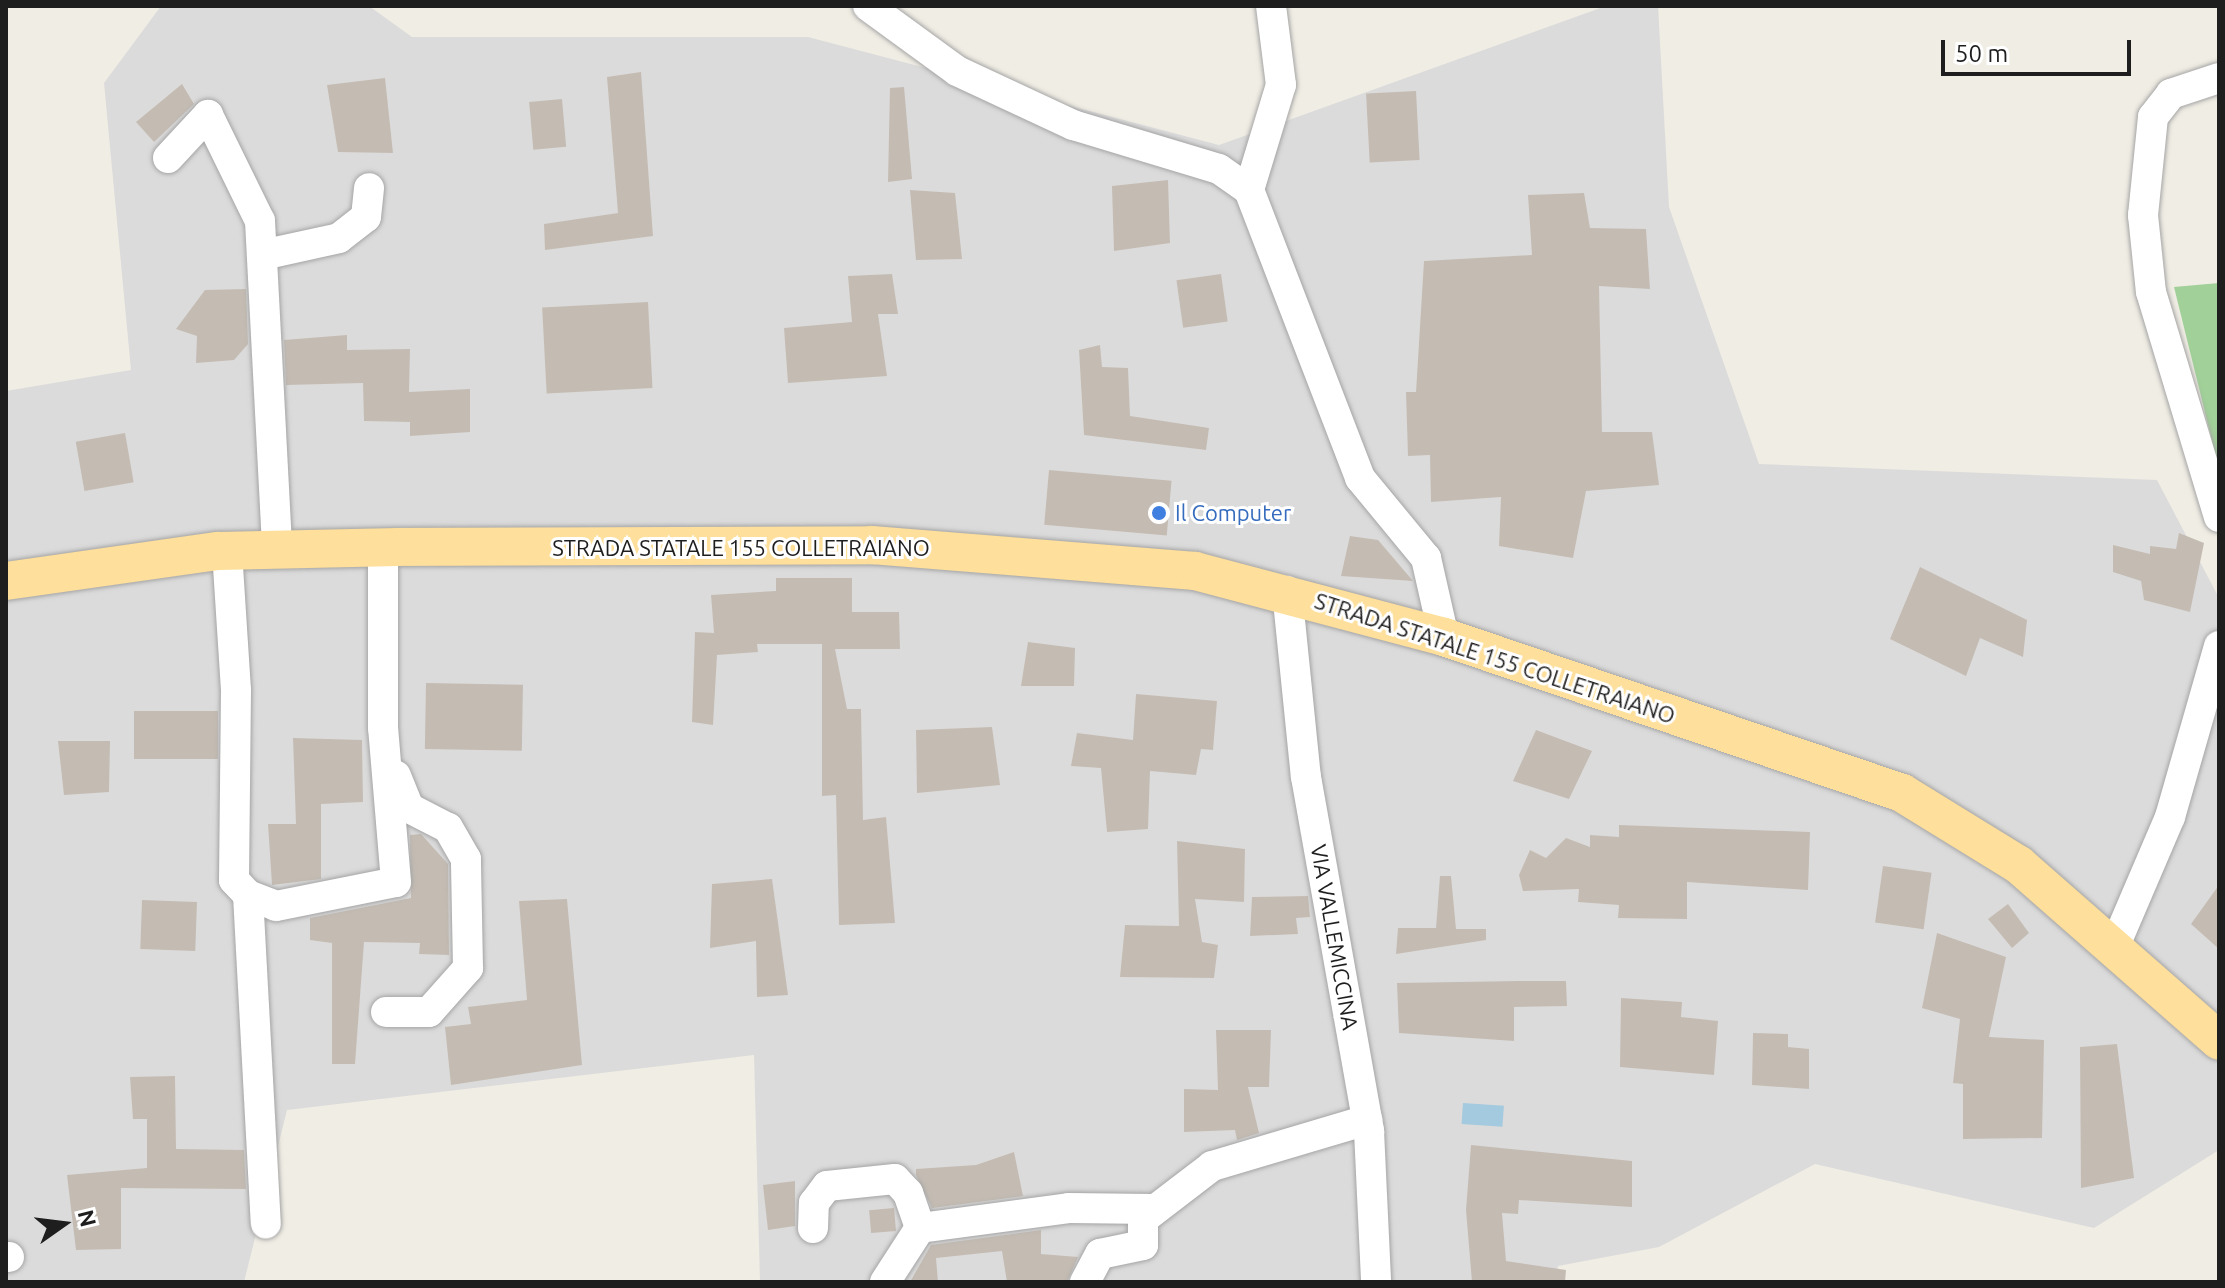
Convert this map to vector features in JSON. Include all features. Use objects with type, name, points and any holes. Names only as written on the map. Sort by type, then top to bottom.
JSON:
[{"type":"main road","name":"STRADA STATALE 155 COLLETRAIANO","points":[[6,581],[227,551],[383,548],[872,545],[1195,571],[1287,591],[1444,637],[1902,793],[2019,865],[2219,1041]]},
{"type":"street","points":[[868,6],[957,71],[1073,125],[1219,169],[1249,190],[1279,253],[1360,478],[1426,558],[1444,637]]},
{"type":"street","points":[[1249,190],[1281,85],[1271,6]]},
{"type":"street","points":[[2219,78],[2171,94],[2153,117],[2143,215],[2151,292],[2219,517]]},
{"type":"street","points":[[168,158],[208,115],[260,221],[277,550]]},
{"type":"street","points":[[262,255],[339,238],[366,217],[369,188]]},
{"type":"street","points":[[227,551],[236,690],[234,880],[248,895],[276,906],[396,882],[383,548]]},
{"type":"street","name":"VIA VALLEMICCINA","points":[[1287,591],[1306,777],[1367,1120],[1377,1201],[1376,1282]]},
{"type":"street","points":[[2113,950],[2170,817],[2219,646]]},
{"type":"street","points":[[386,1012],[429,1012],[468,968],[466,859],[448,828],[409,808],[389,759]]},
{"type":"street","points":[[248,895],[266,1224]]},
{"type":"street","points":[[1085,1282],[1100,1254],[1143,1245],[1143,1219],[1212,1166],[1367,1120]]},
{"type":"street","points":[[813,1228],[814,1203],[827,1186],[895,1179],[908,1193],[920,1228]]},
{"type":"street","points":[[885,1282],[920,1228],[1069,1208],[1153,1209]]},
{"type":"shaded area","points":[[161,6],[369,6],[412,37],[808,37],[1219,145],[1606,6],[1658,6],[1669,207],[1759,464],[2157,480],[2219,598],[2219,1150],[2094,1228],[1815,1164],[1659,1247],[1558,1266],[1556,1282],[760,1282],[754,1055],[287,1110],[244,1282],[6,1282],[6,391],[131,370],[104,83]]},
{"type":"green space","points":[[2219,283],[2219,469],[2174,287]]},
{"type":"water","points":[[1463,1103],[1504,1106],[1502,1127],[1462,1124]]},
{"type":"building","points":[[641,72],[653,236],[545,250],[544,224],[618,213],[607,77]]},
{"type":"building","points":[[385,78],[393,153],[338,152],[327,85]]},
{"type":"building","points":[[182,84],[194,104],[154,142],[136,122]]},
{"type":"building","points":[[904,87],[912,179],[888,182],[890,88]]},
{"type":"building","points":[[1416,91],[1420,160],[1370,163],[1366,94]]},
{"type":"building","points":[[562,99],[566,147],[533,150],[529,102]]},
{"type":"building","points":[[1168,180],[1170,243],[1114,251],[1112,186]]},
{"type":"building","points":[[910,190],[955,193],[962,259],[916,260]]},
{"type":"building","points":[[1584,193],[1590,228],[1646,229],[1650,289],[1599,286],[1602,432],[1652,432],[1659,485],[1586,491],[1573,558],[1499,546],[1501,497],[1431,502],[1430,455],[1408,456],[1406,392],[1416,392],[1424,261],[1532,255],[1528,195]]},
{"type":"building","points":[[892,274],[898,314],[878,314],[887,376],[788,383],[784,328],[852,322],[848,276]]},
{"type":"building","points":[[1221,274],[1228,322],[1183,328],[1176,280]]},
{"type":"building","points":[[246,289],[248,344],[234,360],[196,363],[197,336],[176,329],[205,290]]},
{"type":"building","points":[[648,302],[653,388],[547,393],[542,308]]},
{"type":"building","points":[[347,335],[347,350],[410,349],[409,392],[470,389],[470,432],[410,436],[410,422],[364,421],[363,383],[286,385],[284,340]]},
{"type":"building","points":[[1100,345],[1102,367],[1128,368],[1130,416],[1209,428],[1206,450],[1084,435],[1079,350]]},
{"type":"building","points":[[125,433],[134,482],[84,491],[76,442]]},
{"type":"building","points":[[1049,470],[1172,481],[1167,536],[1044,525]]},
{"type":"building","points":[[2179,533],[2204,543],[2190,612],[2144,600],[2141,581],[2113,572],[2113,545],[2150,554],[2150,546],[2176,549]]},
{"type":"building","points":[[1350,536],[1378,540],[1413,581],[1341,576]]},
{"type":"building","points":[[1920,567],[2027,620],[2023,657],[1980,638],[1966,676],[1890,639]]},
{"type":"building","points":[[776,578],[852,578],[852,612],[899,612],[900,649],[835,649],[847,709],[861,709],[863,820],[886,817],[895,923],[839,925],[836,795],[822,796],[822,644],[757,644],[758,652],[717,655],[713,725],[692,722],[695,632],[714,633],[711,595],[776,591]]},
{"type":"building","points":[[1028,642],[1075,648],[1074,686],[1021,686]]},
{"type":"building","points":[[426,683],[523,685],[522,751],[425,749]]},
{"type":"building","points":[[1136,694],[1217,701],[1213,750],[1201,749],[1196,775],[1150,771],[1148,829],[1107,832],[1101,768],[1071,766],[1077,733],[1133,740]]},
{"type":"building","points":[[134,711],[218,711],[218,759],[134,759]]},
{"type":"building","points":[[992,727],[1000,785],[917,793],[916,730]]},
{"type":"building","points":[[1536,730],[1592,751],[1569,799],[1513,781]]},
{"type":"building","points":[[293,738],[362,740],[363,802],[321,804],[321,879],[272,885],[268,824],[296,824]]},
{"type":"building","points":[[58,741],[110,741],[109,792],[64,795]]},
{"type":"building","points":[[1619,825],[1810,832],[1808,890],[1687,882],[1687,919],[1618,918],[1619,905],[1578,902],[1579,889],[1523,891],[1519,875],[1530,850],[1546,858],[1566,838],[1590,847],[1590,835],[1619,837]]},
{"type":"building","points":[[421,834],[448,864],[449,955],[419,954],[420,943],[364,942],[355,1064],[332,1064],[332,943],[310,940],[310,918],[411,898],[410,835]]},
{"type":"building","points":[[1177,841],[1245,849],[1244,902],[1195,899],[1202,942],[1218,945],[1214,978],[1120,977],[1125,925],[1179,926]]},
{"type":"building","points":[[1883,866],[1932,873],[1924,929],[1875,922]]},
{"type":"building","points":[[1440,876],[1451,876],[1456,929],[1486,929],[1486,940],[1396,954],[1398,928],[1436,928]]},
{"type":"building","points":[[772,879],[788,995],[757,997],[756,941],[710,948],[712,884]]},
{"type":"building","points":[[2219,885],[2219,949],[2191,924]]},
{"type":"building","points":[[1308,896],[1310,917],[1296,918],[1298,934],[1250,936],[1252,897]]},
{"type":"building","points":[[567,899],[582,1065],[451,1085],[445,1027],[471,1024],[468,1007],[527,1000],[519,901]]},
{"type":"building","points":[[142,900],[197,902],[195,951],[140,949]]},
{"type":"building","points":[[2008,904],[2029,933],[2012,948],[1988,919]]},
{"type":"building","points":[[1937,933],[2006,957],[1989,1037],[2044,1040],[2042,1138],[1963,1139],[1963,1084],[1953,1083],[1960,1019],[1922,1008]]},
{"type":"building","points":[[1566,981],[1567,1006],[1514,1007],[1514,1041],[1399,1033],[1397,983]]},
{"type":"building","points":[[1621,998],[1682,1002],[1681,1017],[1718,1021],[1714,1075],[1620,1067]]},
{"type":"building","points":[[1216,1030],[1271,1030],[1269,1087],[1248,1087],[1259,1133],[1237,1140],[1235,1130],[1184,1132],[1184,1089],[1218,1090]]},
{"type":"building","points":[[1753,1033],[1788,1034],[1788,1047],[1809,1049],[1809,1089],[1752,1085]]},
{"type":"building","points":[[2117,1044],[2134,1178],[2081,1188],[2080,1047]]},
{"type":"building","points":[[175,1076],[176,1149],[244,1150],[246,1189],[121,1188],[121,1249],[76,1250],[67,1175],[147,1168],[147,1119],[133,1119],[130,1077]]},
{"type":"building","points":[[1471,1145],[1632,1161],[1632,1207],[1519,1200],[1518,1214],[1502,1213],[1506,1261],[1566,1270],[1565,1282],[1472,1282],[1466,1210]]},
{"type":"building","points":[[1014,1152],[1023,1196],[932,1208],[916,1175],[916,1169],[976,1165]]},
{"type":"building","points":[[795,1181],[795,1226],[768,1230],[763,1185]]},
{"type":"building","points":[[894,1208],[896,1231],[871,1233],[869,1210]]},
{"type":"building","points":[[1041,1230],[1041,1254],[1078,1257],[1067,1282],[1007,1282],[1002,1251],[936,1258],[938,1282],[910,1282],[931,1245]]},
{"type":"place","name":"Il Computer","points":[[1159,513]]}]
